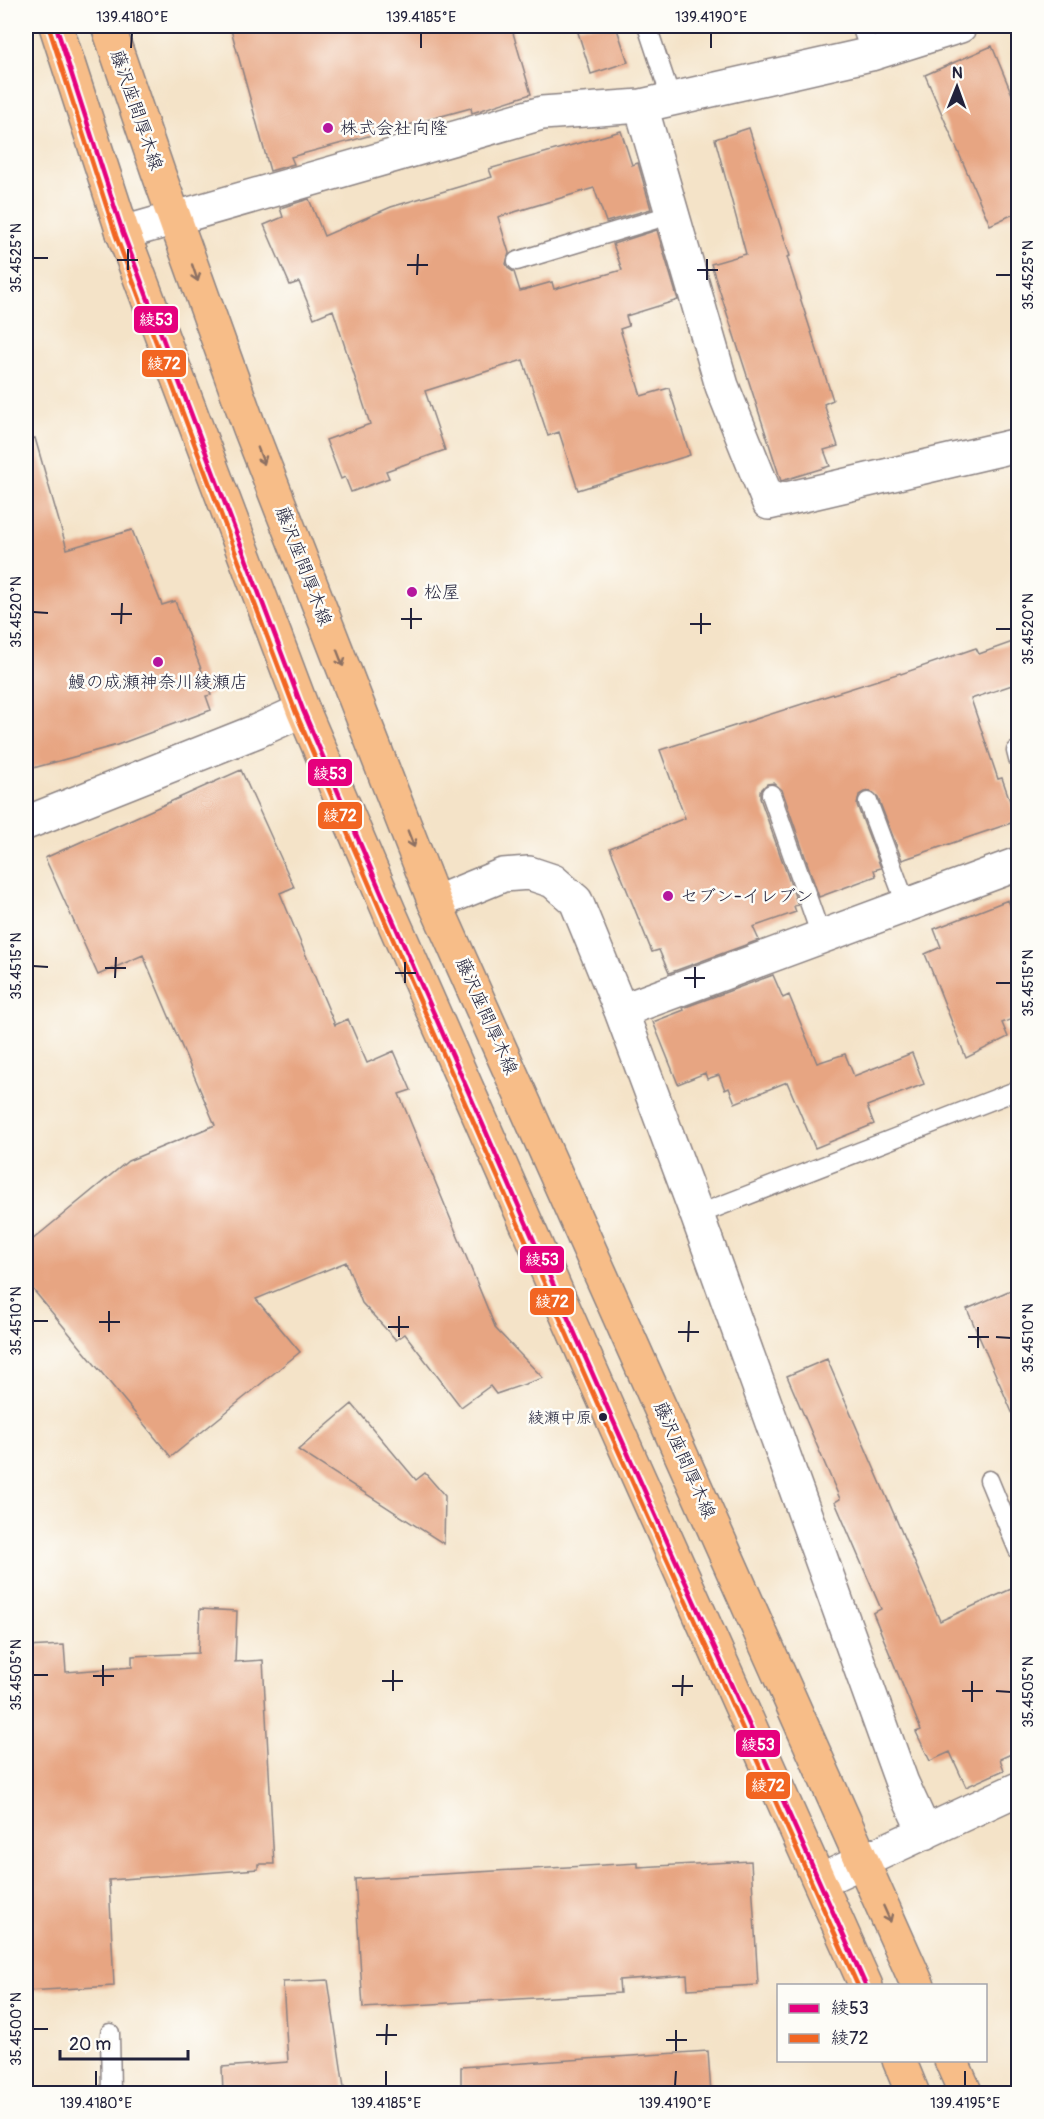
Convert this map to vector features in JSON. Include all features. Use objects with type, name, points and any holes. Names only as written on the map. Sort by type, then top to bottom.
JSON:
[{"type":"main road","points":[[56,26],[123,233],[303,710],[612,1418],[865,1984]]},
{"type":"main road","name":"藤沢座間厚木線","points":[[108,26],[249,426],[435,903],[917,1984]]},
{"type":"main road","points":[[899,2062],[913,2094]]},
{"type":"main road","points":[[951,2062],[966,2094]]},
{"type":"street","points":[[123,233],[542,113],[656,102],[866,40],[960,26]]},
{"type":"street","points":[[656,102],[673,214],[722,386],[768,503],[1018,445]]},
{"type":"street","points":[[26,823],[257,731],[303,710]]},
{"type":"street","points":[[621,1011],[1018,864]]},
{"type":"street","points":[[435,903],[503,875],[528,873],[553,881],[576,901],[621,1011],[697,1215],[902,1783],[925,1833]]},
{"type":"street","points":[[820,1881],[1018,1789]]},
{"type":"lane","points":[[647,26],[656,102]]},
{"type":"lane","points":[[517,261],[673,214]]},
{"type":"lane","points":[[771,794],[821,936]]},
{"type":"lane","points":[[868,802],[906,904]]},
{"type":"lane","points":[[697,1215],[1018,1090]]},
{"type":"lane","points":[[988,1480],[1018,1550]]},
{"type":"lane","points":[[110,2033],[111,2094]]},
{"type":"building","name":"株式会社向隆","points":[[230,26],[511,26],[531,94],[472,113],[471,108],[291,157],[294,164],[270,171]]},
{"type":"building","points":[[576,26],[616,26],[628,62],[591,74]]},
{"type":"building","points":[[992,46],[1018,109],[1018,212],[990,225],[925,75]]},
{"type":"building","points":[[749,128],[833,400],[824,404],[838,446],[824,450],[830,466],[781,481],[711,264],[746,254],[715,139]]},
{"type":"building","points":[[621,131],[632,165],[638,163],[651,209],[606,222],[594,188],[498,217],[509,253],[506,264],[514,272],[520,291],[552,282],[554,289],[622,270],[613,244],[657,230],[678,300],[626,316],[629,326],[620,329],[641,396],[669,388],[690,455],[578,490],[559,432],[548,436],[523,360],[425,391],[445,450],[386,471],[389,478],[351,492],[345,477],[341,479],[326,440],[370,424],[333,310],[314,318],[299,282],[290,285],[264,225],[283,217],[280,208],[309,199],[324,236],[391,207],[492,177],[489,169]]},
{"type":"building","points":[[35,438],[67,549],[132,530],[162,605],[175,601],[211,695],[206,696],[211,710],[117,745],[26,770],[26,440]]},
{"type":"building","points":[[1018,640],[1018,683],[971,699],[998,779],[1002,778],[1017,821],[902,860],[878,798],[870,791],[864,792],[859,795],[857,805],[881,868],[874,870],[876,876],[819,897],[782,790],[774,783],[767,784],[760,791],[760,798],[798,905],[794,906],[796,912],[753,927],[759,940],[669,973],[659,950],[652,952],[610,848],[685,818],[660,750],[976,648],[979,654]]},
{"type":"building","points":[[241,770],[294,887],[280,893],[335,1025],[348,1019],[367,1063],[394,1051],[411,1090],[399,1094],[496,1329],[543,1378],[496,1394],[490,1386],[461,1407],[405,1334],[396,1340],[362,1303],[346,1262],[256,1299],[300,1352],[171,1457],[26,1281],[26,1245],[128,1161],[215,1125],[143,955],[98,975],[45,858]]},
{"type":"building","points":[[1008,900],[1018,925],[1018,1017],[1002,1023],[1008,1037],[966,1058],[925,954],[941,947],[934,929]]},
{"type":"building","points":[[773,975],[783,998],[789,995],[817,1063],[845,1054],[854,1076],[912,1053],[924,1084],[867,1106],[874,1124],[815,1148],[787,1082],[735,1103],[729,1088],[725,1090],[719,1075],[707,1079],[705,1073],[678,1084],[653,1022],[684,1010],[683,1008]]},
{"type":"building","points":[[1018,1287],[1018,1426],[967,1309]]},
{"type":"building","points":[[827,1359],[940,1621],[1018,1586],[1018,1751],[1000,1759],[1004,1770],[966,1787],[950,1752],[930,1761],[916,1732],[921,1730],[873,1613],[881,1609],[835,1502],[840,1499],[787,1376]]},
{"type":"building","points":[[352,1404],[416,1480],[425,1473],[445,1496],[444,1544],[298,1450]]},
{"type":"building","points":[[200,1609],[237,1611],[235,1662],[263,1660],[274,1864],[258,1864],[258,1869],[109,1880],[114,1986],[26,1991],[26,1647],[64,1645],[66,1672],[132,1667],[132,1656],[198,1653]]},
{"type":"building","points":[[751,1861],[758,1985],[688,1989],[687,1975],[619,1980],[620,1993],[363,2008],[355,1879],[638,1863],[638,1867]]},
{"type":"building","points":[[328,1980],[345,2094],[223,2094],[222,2067],[288,2062],[283,1982]]},
{"type":"building","points":[[708,2051],[711,2094],[461,2094],[461,2067]]},
{"type":"transit line","name":"綾53","points":[[56,26],[123,233],[303,710],[612,1418],[865,1984]]},
{"type":"transit line","name":"綾72","points":[[49,28],[116,236],[296,713],[605,1421],[857,1984]]},
{"type":"place","name":"株式会社向隆","points":[[328,128]]},
{"type":"place","name":"松屋","points":[[412,592]]},
{"type":"place","name":"鰻の成瀬神奈川綾瀬店","points":[[158,662]]},
{"type":"place","name":"セブン-イレブン","points":[[668,896]]},
{"type":"place","name":"綾瀬中原","points":[[603,1417]]}]
